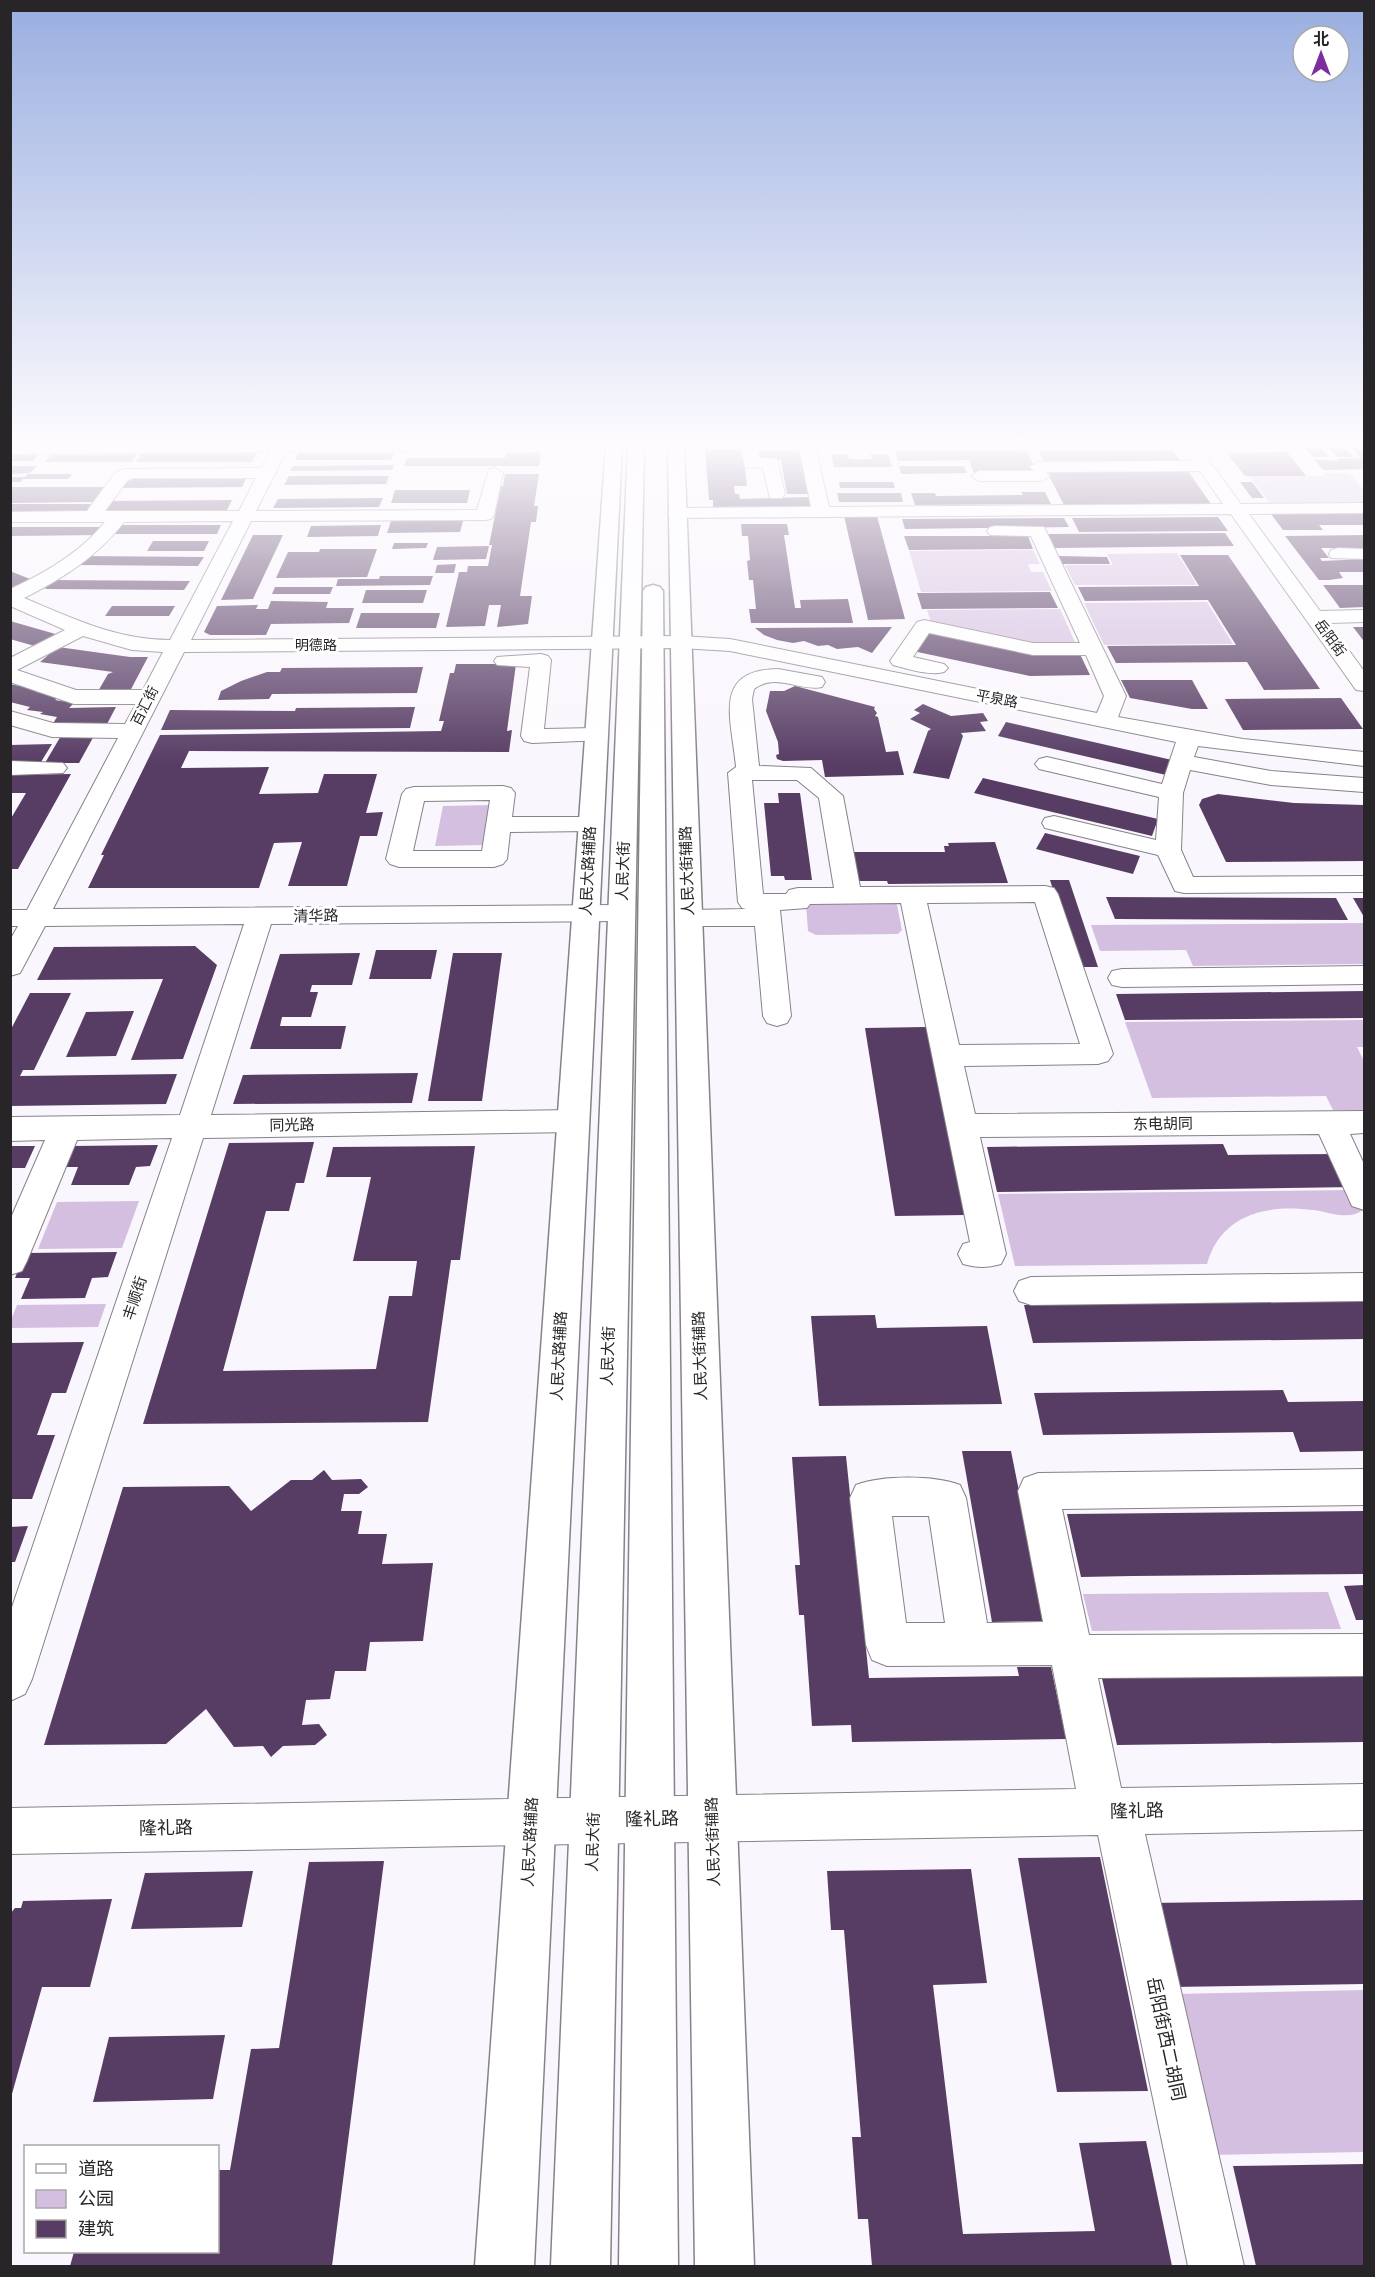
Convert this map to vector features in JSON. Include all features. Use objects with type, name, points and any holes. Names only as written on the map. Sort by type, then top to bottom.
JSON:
[{"type":"main road","name":"人民大路辅路","points":[[504,2266],[573,1121],[604,913],[591,824],[596,735],[641,643],[629,552]]},
{"type":"main road","name":"人民大街","points":[[639,552],[649,1819],[648,2266]]},
{"type":"main road","name":"人民大街","points":[[580,2266],[594,1820],[604,913],[641,643],[647,552]]},
{"type":"main road","name":"人民大街辅路","points":[[666,552],[641,643],[688,918],[725,2266]]},
{"type":"street","points":[[10,598],[34,586],[83,552]]},
{"type":"street","name":"百汇街","points":[[10,967],[23,918],[132,731],[225,552]]},
{"type":"street","points":[[1048,552],[1115,696],[1109,712],[1221,725],[1222,743]]},
{"type":"street","name":"岳阳街","points":[[1267,552],[1315,617],[1355,658],[1364,684]]},
{"type":"street","points":[[1338,554],[1365,554]]},
{"type":"street","name":"明德路","points":[[10,598],[82,629],[119,642],[151,646],[171,655],[641,643]]},
{"type":"street","points":[[1315,617],[1365,616]]},
{"type":"street","points":[[748,773],[741,699],[742,689],[748,682],[767,676],[782,676],[898,699],[915,673],[900,661],[924,626],[1033,649],[1093,649]]},
{"type":"street","points":[[10,666],[82,629]]},
{"type":"street","name":"平泉路","points":[[641,643],[730,645],[915,673],[1109,712],[1189,738],[1364,762]]},
{"type":"street","points":[[171,655],[541,660],[532,736],[596,735]]},
{"type":"street","points":[[10,675],[74,697],[149,698]]},
{"type":"street","points":[[10,718],[52,730]]},
{"type":"street","points":[[10,731],[132,731]]},
{"type":"street","points":[[1189,738],[1171,793],[1168,850],[1184,885],[1365,884]]},
{"type":"street","points":[[1182,762],[1270,778],[1365,785]]},
{"type":"street","points":[[1047,764],[1171,793]]},
{"type":"street","points":[[10,768],[55,768]]},
{"type":"street","points":[[767,910],[751,902],[740,773],[803,773],[831,796],[848,896]]},
{"type":"street","points":[[414,794],[503,794],[499,825],[494,859],[399,860],[414,794]]},
{"type":"street","points":[[1054,823],[1168,850]]},
{"type":"street","points":[[499,825],[591,824]]},
{"type":"street","points":[[688,918],[767,910],[798,902],[798,897],[1045,894],[1098,1054],[946,1056]]},
{"type":"street","points":[[912,896],[989,1254],[975,1254]]},
{"type":"street","points":[[767,910],[777,1016]]},
{"type":"street","name":"清华路","points":[[23,918],[604,913]]},
{"type":"street","name":"丰顺街","points":[[10,1679],[260,917]]},
{"type":"street","points":[[1122,978],[1365,975]]},
{"type":"street","name":"同光路","points":[[10,1129],[573,1121]]},
{"type":"street","points":[[1329,1122],[1365,1197]]},
{"type":"street","name":"东电胡同","points":[[962,1126],[1365,1122]]},
{"type":"street","points":[[10,1261],[66,1128]]},
{"type":"street","points":[[1031,1291],[1365,1287]]},
{"type":"street","name":"岳阳街西二胡同","points":[[1216,2266],[1070,1650],[1038,1491],[1365,1487]]},
{"type":"street","points":[[969,1644],[1070,1650],[1365,1655]]},
{"type":"street","name":"隆礼路","points":[[10,1831],[1365,1807]]},
{"type":"green space","points":[[909,552],[1034,552],[1040,564],[1028,564],[1031,572],[1043,572],[1052,591],[921,592]]},
{"type":"green space","points":[[1177,553],[1197,585],[1075,585],[1065,565],[1113,565],[1107,554]]},
{"type":"green space","points":[[1207,602],[1233,644],[1104,645],[1084,603]]},
{"type":"green space","points":[[1060,609],[1075,642],[1016,643],[932,625],[927,610]]},
{"type":"green space","points":[[492,805],[486,845],[435,846],[443,806]]},
{"type":"green space","points":[[894,902],[897,905],[902,930],[898,934],[816,935],[808,931],[806,904]]},
{"type":"green space","points":[[1364,923],[1364,964],[1193,966],[1186,950],[1100,951],[1091,925]]},
{"type":"green space","points":[[1364,1020],[1364,1047],[1357,1047],[1364,1061],[1364,1110],[1333,1110],[1326,1096],[1152,1098],[1125,1022]]},
{"type":"green space","points":[[1353,1190],[1363,1210],[1351,1215],[1313,1210],[1279,1209],[1248,1216],[1235,1223],[1223,1234],[1214,1247],[1207,1264],[1015,1266],[998,1194]]},
{"type":"green space","points":[[139,1201],[122,1248],[38,1249],[57,1202]]},
{"type":"green space","points":[[106,1304],[98,1327],[11,1328],[11,1320],[17,1305]]},
{"type":"green space","points":[[1328,1592],[1341,1629],[1092,1631],[1083,1594]]},
{"type":"green space","points":[[1364,1990],[1364,2152],[1209,2155],[1173,1994]]},
{"type":"building","points":[[245,552],[275,552],[253,599],[221,600]]},
{"type":"building","points":[[288,552],[376,552],[367,577],[276,578]]},
{"type":"building","points":[[435,552],[488,552],[486,559],[433,560]]},
{"type":"building","points":[[491,552],[527,552],[520,596],[532,596],[528,624],[497,627],[501,605],[489,605],[485,626],[446,627],[459,572],[467,572],[468,566],[488,566]]},
{"type":"building","points":[[749,552],[787,552],[795,608],[801,608],[800,600],[848,599],[853,623],[751,623],[749,609],[756,609],[753,580],[749,580],[747,561],[750,560]]},
{"type":"building","points":[[852,552],[887,552],[905,619],[868,620]]},
{"type":"building","points":[[1298,552],[1324,552],[1329,558],[1320,558],[1322,561],[1364,559],[1364,572],[1339,572],[1343,578],[1319,580]]},
{"type":"building","points":[[1180,555],[1228,555],[1320,689],[1264,690],[1247,662],[1116,663],[1107,646],[1236,645],[1208,600],[1085,601],[1078,587],[1199,586]]},
{"type":"building","points":[[82,556],[204,557],[198,566],[76,565]]},
{"type":"building","points":[[1058,556],[1107,557],[1110,564],[1062,564]]},
{"type":"building","points":[[456,564],[454,573],[435,573],[437,565]]},
{"type":"building","points":[[10,571],[35,581],[17,589],[10,586]]},
{"type":"building","points":[[380,576],[433,576],[430,585],[336,586],[338,579],[379,579]]},
{"type":"building","points":[[51,580],[190,581],[184,590],[45,589]]},
{"type":"building","points":[[1323,585],[1364,585],[1364,607],[1340,608]]},
{"type":"building","points":[[275,587],[333,587],[330,594],[272,594]]},
{"type":"building","points":[[366,590],[427,590],[423,603],[362,603]]},
{"type":"building","points":[[1050,592],[1058,608],[922,609],[917,593]]},
{"type":"building","points":[[271,601],[328,602],[326,608],[354,608],[349,623],[271,624],[266,635],[210,635],[204,632],[217,606],[258,605],[256,609],[268,609]]},
{"type":"building","points":[[112,606],[175,606],[169,616],[105,616]]},
{"type":"building","points":[[361,613],[440,613],[436,628],[356,628]]},
{"type":"building","points":[[10,621],[59,635],[38,647],[10,639]]},
{"type":"building","points":[[892,627],[872,653],[858,647],[837,649],[804,641],[793,643],[777,640],[764,635],[755,628]]},
{"type":"building","points":[[1353,627],[1364,627],[1364,640],[1363,640]]},
{"type":"building","points":[[927,630],[1079,652],[1090,675],[1030,676],[913,651]]},
{"type":"building","points":[[58,647],[130,657],[148,657],[129,693],[97,693],[108,674],[113,672],[40,662]]},
{"type":"building","points":[[456,664],[516,664],[507,731],[512,730],[509,752],[189,751],[181,768],[269,767],[259,794],[318,793],[324,774],[377,774],[366,813],[383,812],[377,836],[360,836],[347,886],[288,886],[302,842],[274,843],[259,888],[88,888],[104,855],[101,855],[160,735],[441,731],[444,721],[439,721],[450,673],[454,673]]},
{"type":"building","points":[[423,667],[417,693],[272,694],[269,699],[218,700],[221,691],[241,681],[267,672],[280,672],[282,668]]},
{"type":"building","points":[[1121,680],[1192,680],[1208,709],[1192,709],[1130,698]]},
{"type":"building","points":[[10,684],[38,690],[36,692],[58,698],[55,700],[74,703],[69,708],[116,707],[107,724],[52,725],[57,717],[27,710],[30,707],[10,702]]},
{"type":"building","points":[[795,686],[875,707],[877,713],[875,716],[878,717],[886,752],[898,751],[904,775],[825,777],[822,760],[783,761],[777,759],[778,742],[766,711],[770,691],[784,691]]},
{"type":"building","points":[[1341,698],[1363,729],[1243,730],[1225,699]]},
{"type":"building","points":[[923,704],[951,716],[983,713],[988,721],[980,722],[986,731],[961,733],[963,736],[949,779],[913,773],[928,731],[931,729],[910,719],[920,713],[914,710]]},
{"type":"building","points":[[415,707],[410,728],[161,730],[170,710],[295,711],[296,708]]},
{"type":"building","points":[[1006,722],[1172,760],[1166,775],[998,736]]},
{"type":"building","points":[[62,734],[95,734],[79,763],[45,763]]},
{"type":"building","points":[[52,744],[41,762],[10,762],[10,745]]},
{"type":"building","points":[[71,774],[18,869],[10,869],[10,820],[26,793],[10,793],[10,775]]},
{"type":"building","points":[[983,778],[1158,819],[1152,836],[974,793]]},
{"type":"building","points":[[778,793],[800,793],[812,880],[785,880],[784,876],[771,876],[764,803],[779,803]]},
{"type":"building","points":[[1218,794],[1294,803],[1364,805],[1364,861],[1226,862],[1199,805],[1202,799]]},
{"type":"building","points":[[1045,833],[1140,856],[1133,874],[1036,849]]},
{"type":"building","points":[[995,842],[1008,883],[888,884],[887,881],[857,881],[853,852],[945,852],[944,846],[949,846],[948,843]]},
{"type":"building","points":[[1050,880],[1069,880],[1098,967],[1077,967]]},
{"type":"building","points":[[1106,897],[1336,898],[1348,920],[1115,919]]},
{"type":"building","points":[[1353,898],[1364,898],[1364,917]]},
{"type":"building","points":[[195,946],[217,965],[183,1059],[131,1060],[163,979],[37,980],[54,947]]},
{"type":"building","points":[[376,950],[437,950],[431,979],[369,979]]},
{"type":"building","points":[[360,953],[352,985],[312,985],[310,992],[318,992],[311,1017],[282,1017],[280,1026],[346,1026],[341,1049],[250,1049],[280,954]]},
{"type":"building","points":[[453,953],[502,953],[482,1101],[428,1101]]},
{"type":"building","points":[[1364,991],[1364,1018],[1125,1020],[1116,994]]},
{"type":"building","points":[[30,993],[71,993],[34,1070],[23,1070],[20,1076],[177,1074],[166,1104],[10,1106],[10,1031]]},
{"type":"building","points":[[134,1011],[116,1056],[66,1057],[86,1012]]},
{"type":"building","points":[[926,1027],[965,1215],[895,1216],[865,1028]]},
{"type":"building","points":[[418,1073],[412,1103],[233,1104],[243,1075]]},
{"type":"building","points":[[314,1142],[304,1183],[296,1183],[289,1211],[266,1211],[223,1371],[376,1369],[389,1296],[412,1296],[417,1261],[353,1261],[371,1177],[326,1177],[333,1147],[475,1146],[460,1260],[451,1260],[428,1422],[143,1424],[229,1143]]},
{"type":"building","points":[[1223,1144],[1228,1155],[1338,1154],[1355,1187],[997,1192],[987,1147]]},
{"type":"building","points":[[158,1145],[150,1166],[136,1167],[129,1185],[71,1185],[78,1167],[63,1167],[73,1146]]},
{"type":"building","points":[[10,1146],[35,1146],[25,1168],[10,1168]]},
{"type":"building","points":[[117,1252],[108,1277],[92,1278],[85,1298],[21,1299],[30,1278],[15,1278],[25,1253]]},
{"type":"building","points":[[1364,1300],[1364,1339],[1033,1343],[1024,1305]]},
{"type":"building","points":[[875,1315],[877,1328],[987,1326],[1002,1404],[819,1406],[811,1316]]},
{"type":"building","points":[[84,1342],[66,1393],[52,1393],[37,1435],[55,1435],[32,1499],[10,1499],[10,1343]]},
{"type":"building","points":[[1283,1390],[1288,1402],[1364,1401],[1364,1451],[1300,1452],[1293,1432],[1043,1435],[1034,1393]]},
{"type":"building","points":[[962,1451],[1011,1451],[1045,1621],[992,1622]]},
{"type":"building","points":[[846,1456],[869,1678],[1019,1676],[1017,1667],[1051,1667],[1066,1739],[852,1742],[851,1725],[812,1726],[804,1615],[799,1615],[795,1565],[800,1565],[792,1457]]},
{"type":"building","points":[[324,1470],[332,1480],[361,1479],[368,1487],[359,1494],[344,1494],[341,1511],[362,1511],[358,1534],[387,1534],[382,1564],[433,1563],[423,1641],[370,1642],[366,1671],[335,1671],[330,1699],[306,1700],[302,1725],[319,1724],[327,1735],[315,1745],[283,1746],[271,1757],[263,1746],[234,1747],[206,1709],[166,1744],[44,1745],[123,1487],[229,1486],[251,1511],[291,1480],[312,1480]]},
{"type":"building","points":[[1364,1511],[1364,1574],[1081,1577],[1067,1514]]},
{"type":"building","points":[[28,1526],[15,1562],[10,1562],[10,1527]]},
{"type":"building","points":[[1364,1585],[1364,1620],[1356,1620],[1344,1586]]},
{"type":"building","points":[[1364,1671],[1364,1742],[1117,1745],[1101,1674]]},
{"type":"building","points":[[1100,1857],[1148,2091],[1057,2092],[1018,1858]]},
{"type":"building","points":[[384,1861],[332,2266],[70,2266],[74,2253],[219,2253],[219,2170],[230,2170],[251,2049],[279,2048],[309,1862]]},
{"type":"building","points":[[971,1869],[987,1983],[933,1985],[963,2234],[1095,2231],[1079,2143],[1146,2141],[1172,2266],[872,2266],[868,2219],[858,2219],[852,2137],[861,2137],[844,1930],[831,1930],[827,1871]]},
{"type":"building","points":[[253,1871],[242,1927],[131,1929],[145,1873]]},
{"type":"building","points":[[112,1899],[90,1987],[42,1987],[10,2101],[10,1914],[15,1908],[21,1908],[23,1901]]},
{"type":"building","points":[[1364,1900],[1364,1984],[1170,1987],[1151,1903]]},
{"type":"building","points":[[225,2035],[213,2099],[93,2102],[109,2037]]},
{"type":"building","points":[[1364,2164],[1364,2266],[1256,2266],[1233,2166]]}]
